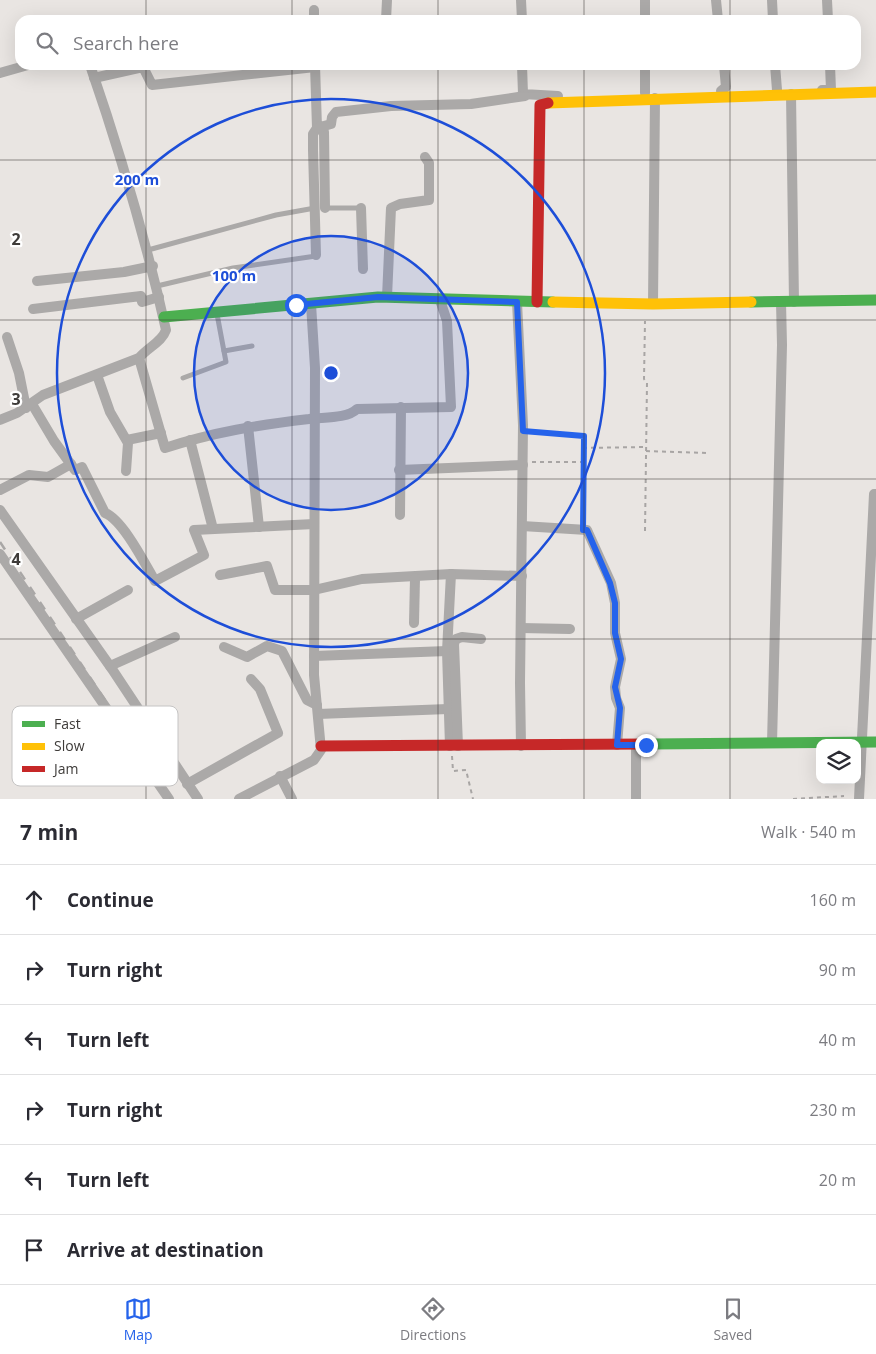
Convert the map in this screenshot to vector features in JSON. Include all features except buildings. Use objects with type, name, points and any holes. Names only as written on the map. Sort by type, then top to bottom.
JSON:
[{"type":"street","points":[[386,0],[386,15]]},
{"type":"street","points":[[521,0],[522,15]]},
{"type":"street","points":[[645,0],[645,15]]},
{"type":"street","points":[[716,0],[718,15]]},
{"type":"street","points":[[772,0],[773,15]]},
{"type":"street","points":[[827,0],[828,15]]},
{"type":"street","points":[[0,74],[15,69]]},
{"type":"street","points":[[0,420],[29,406],[43,395],[139,358],[149,347],[163,339],[166,330],[153,266],[92,70]]},
{"type":"street","points":[[94,78],[130,70]]},
{"type":"street","points":[[144,70],[152,85],[281,70]]},
{"type":"street","points":[[315,70],[318,127],[313,134],[316,256]]},
{"type":"street","points":[[522,70],[522,90],[525,96]]},
{"type":"street","points":[[646,70],[650,96],[653,304]]},
{"type":"street","points":[[721,91],[726,87],[724,70]]},
{"type":"street","points":[[775,70],[777,90]]},
{"type":"street","points":[[537,302],[540,105],[546,103],[721,91],[831,90],[830,70]]},
{"type":"street","points":[[318,127],[331,124],[332,117],[336,112],[391,106],[471,104],[525,96],[594,97],[876,92]]},
{"type":"street","points":[[792,94],[794,302]]},
{"type":"street","points":[[318,127],[324,132],[325,208]]},
{"type":"street","points":[[388,297],[391,208],[400,204],[429,200],[429,163],[425,157]]},
{"type":"street","points":[[361,208],[363,269]]},
{"type":"street","points":[[37,280],[108,274],[153,266]]},
{"type":"street","points":[[33,309],[141,296],[142,302],[159,297]]},
{"type":"street","points":[[164,317],[311,304],[356,298],[388,297],[440,300],[653,304],[876,300]]},
{"type":"street","points":[[139,358],[165,448],[248,426],[353,413],[357,410],[401,407],[451,407],[447,321],[440,300]]},
{"type":"street","points":[[517,302],[523,431],[521,746]]},
{"type":"street","points":[[772,743],[782,354],[780,302]]},
{"type":"street","points":[[239,799],[314,760],[321,750],[314,656],[315,368],[311,304]]},
{"type":"street","points":[[7,337],[29,406],[75,470],[82,467],[105,513],[110,515],[127,535],[155,581],[204,555],[194,530],[314,524]]},
{"type":"street","points":[[97,375],[110,412],[127,440],[126,471]]},
{"type":"street","points":[[400,515],[401,407]]},
{"type":"street","points":[[248,426],[259,527]]},
{"type":"street","points":[[127,440],[161,434]]},
{"type":"street","points":[[190,440],[213,529]]},
{"type":"street","points":[[399,470],[522,463]]},
{"type":"street","points":[[0,490],[29,474],[48,477],[71,464]]},
{"type":"street","points":[[860,739],[868,618],[869,563],[874,494],[876,494]]},
{"type":"street","points":[[0,510],[136,706]]},
{"type":"street","points":[[522,526],[587,530],[610,583],[615,603],[615,633],[621,659],[615,687],[620,708],[617,745]]},
{"type":"street","points":[[0,554],[104,706]]},
{"type":"street","points":[[220,575],[267,566],[274,590],[314,590],[362,579],[415,578],[451,574],[522,576]]},
{"type":"street","points":[[451,574],[447,651],[448,709],[454,746]]},
{"type":"street","points":[[414,623],[415,578]]},
{"type":"street","points":[[76,619],[128,590]]},
{"type":"street","points":[[521,628],[570,628]]},
{"type":"street","points":[[110,666],[175,637]]},
{"type":"street","points":[[454,746],[454,644],[456,639],[462,637],[481,638]]},
{"type":"street","points":[[224,647],[247,657],[267,646],[282,652],[307,700],[317,709],[448,709]]},
{"type":"street","points":[[314,656],[447,651]]},
{"type":"street","points":[[187,784],[278,733],[260,689],[251,679]]},
{"type":"street","points":[[321,746],[816,742]]},
{"type":"street","points":[[861,742],[876,742]]},
{"type":"street","points":[[636,745],[636,799]]},
{"type":"street","points":[[178,770],[198,799]]},
{"type":"street","points":[[280,776],[292,799]]},
{"type":"street","points":[[859,784],[859,799]]},
{"type":"street","points":[[159,786],[168,799]]},
{"type":"lane","points":[[148,250],[276,216],[314,208],[361,208]]},
{"type":"lane","points":[[157,286],[233,268],[316,256]]},
{"type":"lane","points":[[183,378],[226,362],[216,313]]},
{"type":"lane","points":[[224,351],[252,346]]},
{"type":"path","points":[[644,531],[646,451],[645,321]]},
{"type":"path","points":[[523,431],[584,436],[583,530]]},
{"type":"path","points":[[583,448],[646,447]]},
{"type":"path","points":[[646,451],[707,453]]},
{"type":"path","points":[[522,463],[583,462]]},
{"type":"path","points":[[454,746],[453,771],[466,770],[473,799]]},
{"type":"path","points":[[793,799],[844,796]]},
{"type":"railway","points":[[0,542],[109,706]]},
{"type":"railway","points":[[162,786],[171,799]]},
{"type":"traffic: fast","points":[[164,317],[378,297],[553,302]]},
{"type":"traffic: fast","points":[[751,302],[876,300]]},
{"type":"traffic: fast","points":[[651,744],[876,742]]},
{"type":"traffic: slow","points":[[548,103],[876,92]]},
{"type":"traffic: slow","points":[[553,302],[653,304],[751,302]]},
{"type":"traffic: jam","points":[[537,302],[540,105],[548,103]]},
{"type":"traffic: jam","points":[[321,746],[651,744]]},
{"type":"route","points":[[296,305],[378,297],[517,302],[523,431],[554,432],[584,436],[583,530],[587,530],[610,583],[615,603],[615,633],[621,659],[615,687],[616,698],[620,708],[617,745],[646,745]]}]
